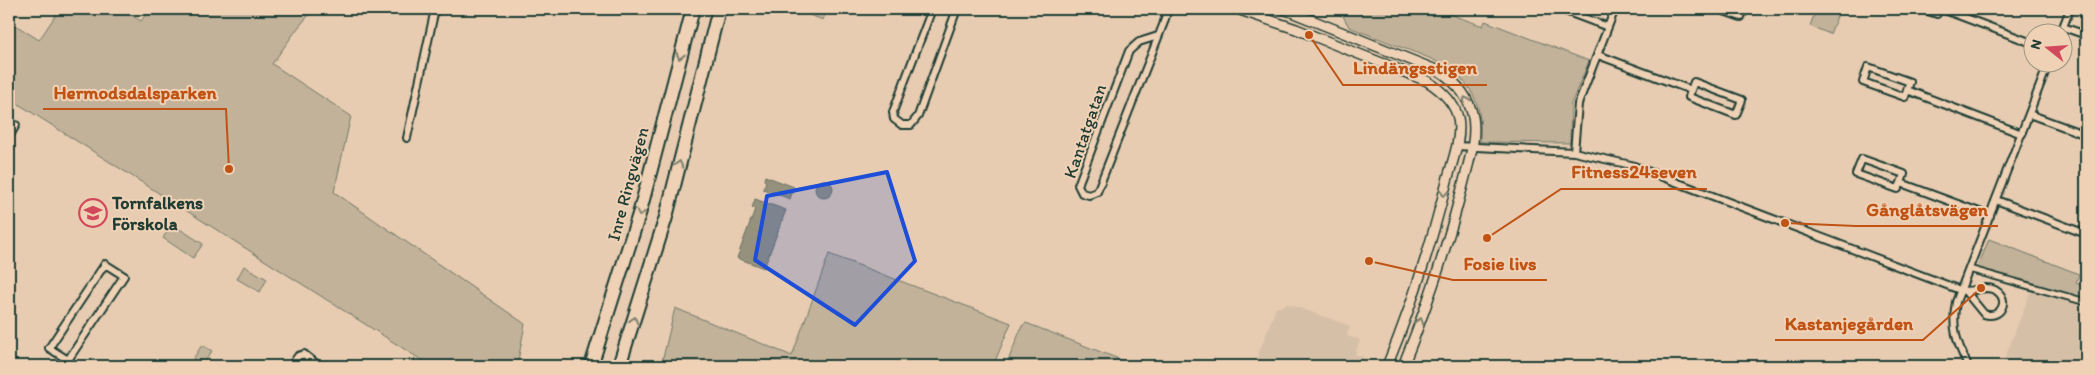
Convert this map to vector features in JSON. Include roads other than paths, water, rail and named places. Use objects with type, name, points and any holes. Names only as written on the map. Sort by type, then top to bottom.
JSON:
[{"type":"highway","name":"Inre Ringvägen","points":[[590,366],[599,343],[640,211],[693,9]]},
{"type":"highway","points":[[619,366],[666,217],[719,9]]},
{"type":"street","points":[[407,138],[435,9]]},
{"type":"street","points":[[932,9],[893,112],[894,119],[902,125],[911,125],[918,116],[957,9]]},
{"type":"street","name":"Kantatgatan","points":[[1158,36],[1139,42],[1129,51],[1078,185],[1082,193],[1089,195],[1097,192],[1158,36],[1168,9]]},
{"type":"street","points":[[1242,9],[1427,82],[1439,89],[1452,102],[1458,120],[1456,146],[1430,246],[1388,366]]},
{"type":"street","points":[[1284,9],[1431,67],[1450,78],[1465,96],[1470,107],[1474,130],[1472,148],[1448,240],[1403,366]]},
{"type":"street","points":[[1560,9],[1608,27]]},
{"type":"street","points":[[1574,152],[1578,104],[1615,9]]},
{"type":"street","points":[[1718,9],[1741,17],[1744,9]]},
{"type":"street","points":[[1922,9],[1937,14],[1940,9],[2022,39]]},
{"type":"street","points":[[2065,22],[2070,9]]},
{"type":"street","points":[[2072,32],[2086,35]]},
{"type":"street","points":[[1598,55],[1691,90]]},
{"type":"street","points":[[1868,67],[1910,82],[1907,90],[1905,97],[1863,82],[1868,67]]},
{"type":"street","points":[[1968,366],[1959,347],[1953,324],[1956,302],[1963,291],[1969,269],[2045,72]]},
{"type":"street","points":[[1694,82],[1742,100],[1736,115],[1689,97],[1691,90],[1694,82]]},
{"type":"street","points":[[1907,90],[2022,134]]},
{"type":"street","points":[[2029,114],[2086,135]]},
{"type":"street","points":[[9,137],[16,125]]},
{"type":"street","points":[[1456,146],[1574,152],[1631,165],[1963,291],[1984,314],[1994,316],[2003,308],[2004,299],[1996,291],[1980,288],[1963,291]]},
{"type":"street","points":[[1862,159],[1904,174],[1901,182],[1898,190],[1856,174],[1862,159]]},
{"type":"street","points":[[1901,182],[1990,216]]},
{"type":"street","points":[[1996,200],[2086,234]]},
{"type":"street","points":[[105,264],[124,276],[66,363],[49,348],[105,264]]},
{"type":"street","points":[[1969,269],[2086,302]]},
{"type":"street","points":[[291,366],[298,356],[304,354],[319,366]]},
{"type":"place","name":"Lindängsstigen","points":[[1309,35]]},
{"type":"place","name":"Hermodsdalsparken","points":[[229,169]]},
{"type":"place","name":"Tornfalkens Förskola","points":[[93,213]]},
{"type":"place","name":"Gånglåtsvägen","points":[[1785,223]]},
{"type":"place","name":"Fitness24seven","points":[[1487,238]]},
{"type":"place","name":"Fosie livs","points":[[1369,261]]},
{"type":"place","name":"Kastanjegården","points":[[1981,288]]}]
